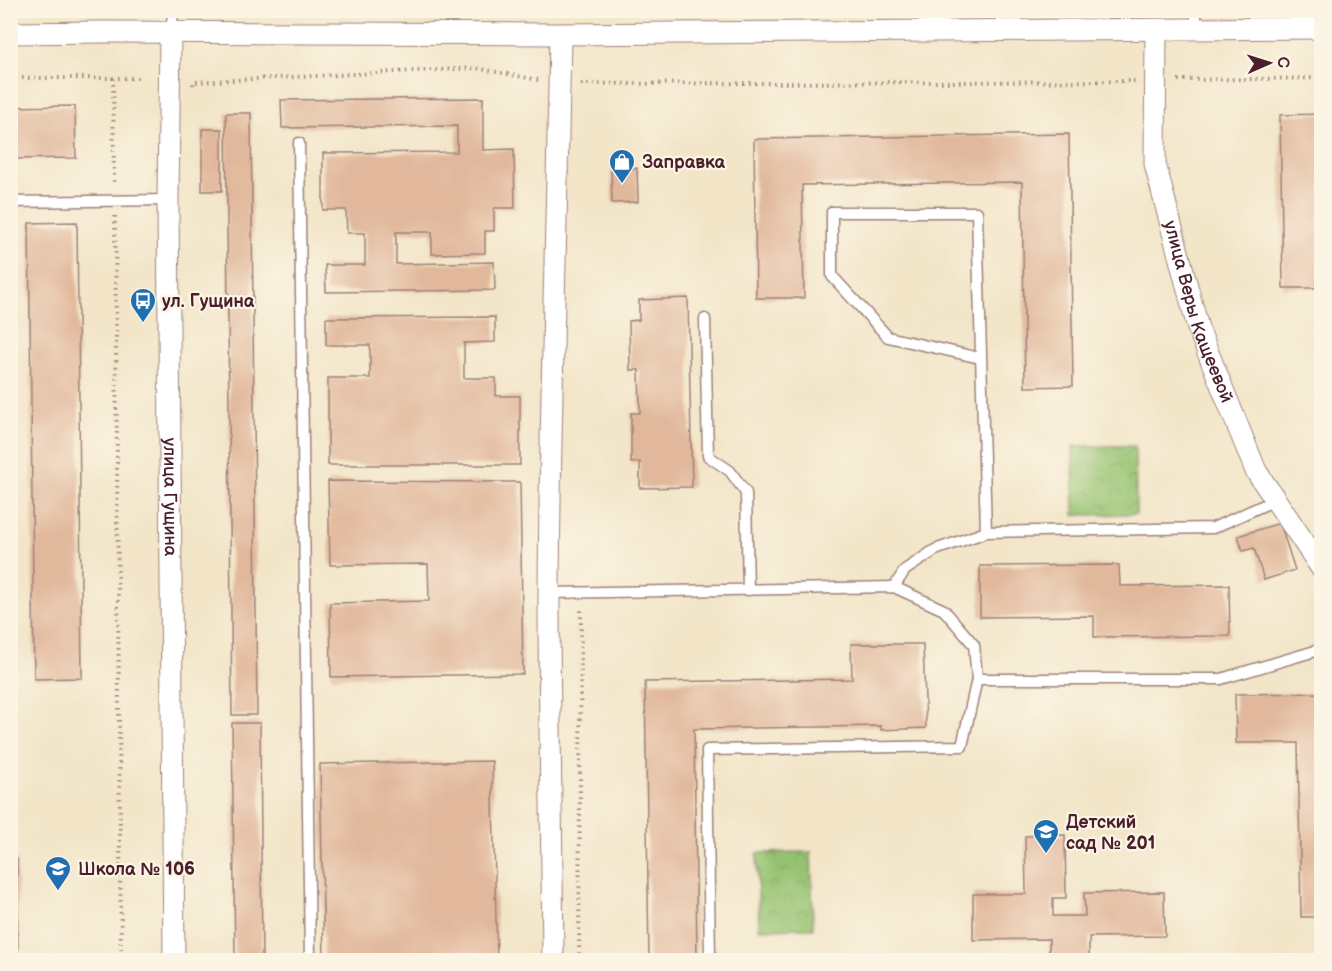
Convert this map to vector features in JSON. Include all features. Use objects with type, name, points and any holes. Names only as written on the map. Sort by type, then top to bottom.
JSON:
[{"type":"street","points":[[10,33],[560,34],[1156,30],[1196,19],[1322,28]]},
{"type":"street","name":"улица Веры Кащеевой","points":[[1156,30],[1155,164],[1198,328],[1256,471],[1322,569]]},
{"type":"street","name":"улица Гущина","points":[[170,33],[168,200],[174,960]]},
{"type":"street","points":[[554,960],[549,593],[560,34]]},
{"type":"lane","points":[[170,33],[174,10]]},
{"type":"lane","points":[[299,143],[310,960]]},
{"type":"lane","points":[[10,202],[168,200]]},
{"type":"lane","points":[[980,358],[888,337],[832,276],[832,212],[977,212],[986,532]]},
{"type":"lane","points":[[705,319],[708,456],[730,471],[746,493],[748,590]]},
{"type":"lane","points":[[894,587],[905,570],[935,550],[986,532],[1213,528],[1275,500]]},
{"type":"lane","points":[[549,593],[894,587],[944,610],[974,645],[977,679],[962,746],[707,750],[710,960]]},
{"type":"lane","points":[[977,679],[1221,679],[1322,649]]},
{"type":"path","points":[[193,82],[476,68],[559,84],[1322,78]]},
{"type":"path","points":[[10,78],[142,78]]},
{"type":"path","points":[[113,78],[121,960]]},
{"type":"path","points":[[579,960],[581,593]]},
{"type":"green space","points":[[1073,446],[1135,446],[1136,514],[1074,515]]},
{"type":"green space","points":[[811,852],[813,928],[759,929],[757,853]]},
{"type":"building","points":[[483,98],[483,150],[514,149],[515,208],[494,208],[494,231],[485,231],[485,253],[432,254],[432,232],[396,232],[396,264],[494,262],[495,290],[326,292],[325,265],[365,265],[365,233],[347,233],[346,210],[323,210],[323,153],[457,152],[457,126],[282,128],[281,100]]},
{"type":"building","points":[[75,106],[76,158],[10,159],[10,107]]},
{"type":"building","points":[[226,113],[251,113],[257,715],[232,715]]},
{"type":"building","points":[[1322,114],[1322,288],[1283,288],[1280,115]]},
{"type":"building","points":[[202,129],[222,129],[222,191],[202,191]]},
{"type":"building","points":[[1069,134],[1073,386],[1025,387],[1022,182],[802,185],[804,298],[756,298],[754,139]]},
{"type":"building","points":[[637,168],[638,202],[612,203],[611,169]]},
{"type":"building","points":[[77,222],[82,678],[34,679],[29,223]]},
{"type":"building","points":[[688,298],[692,487],[640,488],[640,462],[631,463],[631,413],[640,413],[639,370],[630,370],[629,321],[639,320],[639,300]]},
{"type":"building","points":[[495,317],[495,342],[464,343],[464,378],[496,378],[496,396],[520,396],[520,465],[328,465],[328,378],[370,378],[370,345],[326,345],[326,318]]},
{"type":"building","points":[[328,481],[520,482],[523,674],[331,677],[330,603],[429,601],[428,564],[330,565]]},
{"type":"building","points":[[1280,523],[1295,570],[1264,580],[1254,548],[1243,551],[1238,536]]},
{"type":"building","points":[[1119,565],[1120,586],[1229,585],[1230,636],[1094,637],[1094,616],[980,617],[980,566]]},
{"type":"building","points":[[851,644],[923,644],[926,728],[881,730],[881,726],[694,729],[697,960],[649,960],[645,682],[852,679]]},
{"type":"building","points":[[1322,693],[1322,917],[1301,917],[1298,743],[1236,743],[1235,694]]},
{"type":"building","points":[[232,723],[260,723],[262,960],[235,960]]},
{"type":"building","points":[[492,761],[497,960],[324,960],[320,764]]},
{"type":"building","points":[[1065,835],[1066,898],[1053,898],[1053,916],[1085,916],[1084,893],[1164,892],[1165,936],[1089,937],[1089,960],[1049,960],[1049,939],[973,940],[973,894],[1026,894],[1025,836]]},
{"type":"building","points":[[10,859],[17,859],[18,960],[10,960]]},
{"type":"place","name":"Заправка","points":[[622,185]]},
{"type":"place","name":"ул. Гущина","points":[[143,324]]},
{"type":"place","name":"Детский сад № 201","points":[[1046,855]]},
{"type":"place","name":"Школа № 106","points":[[58,892]]}]
